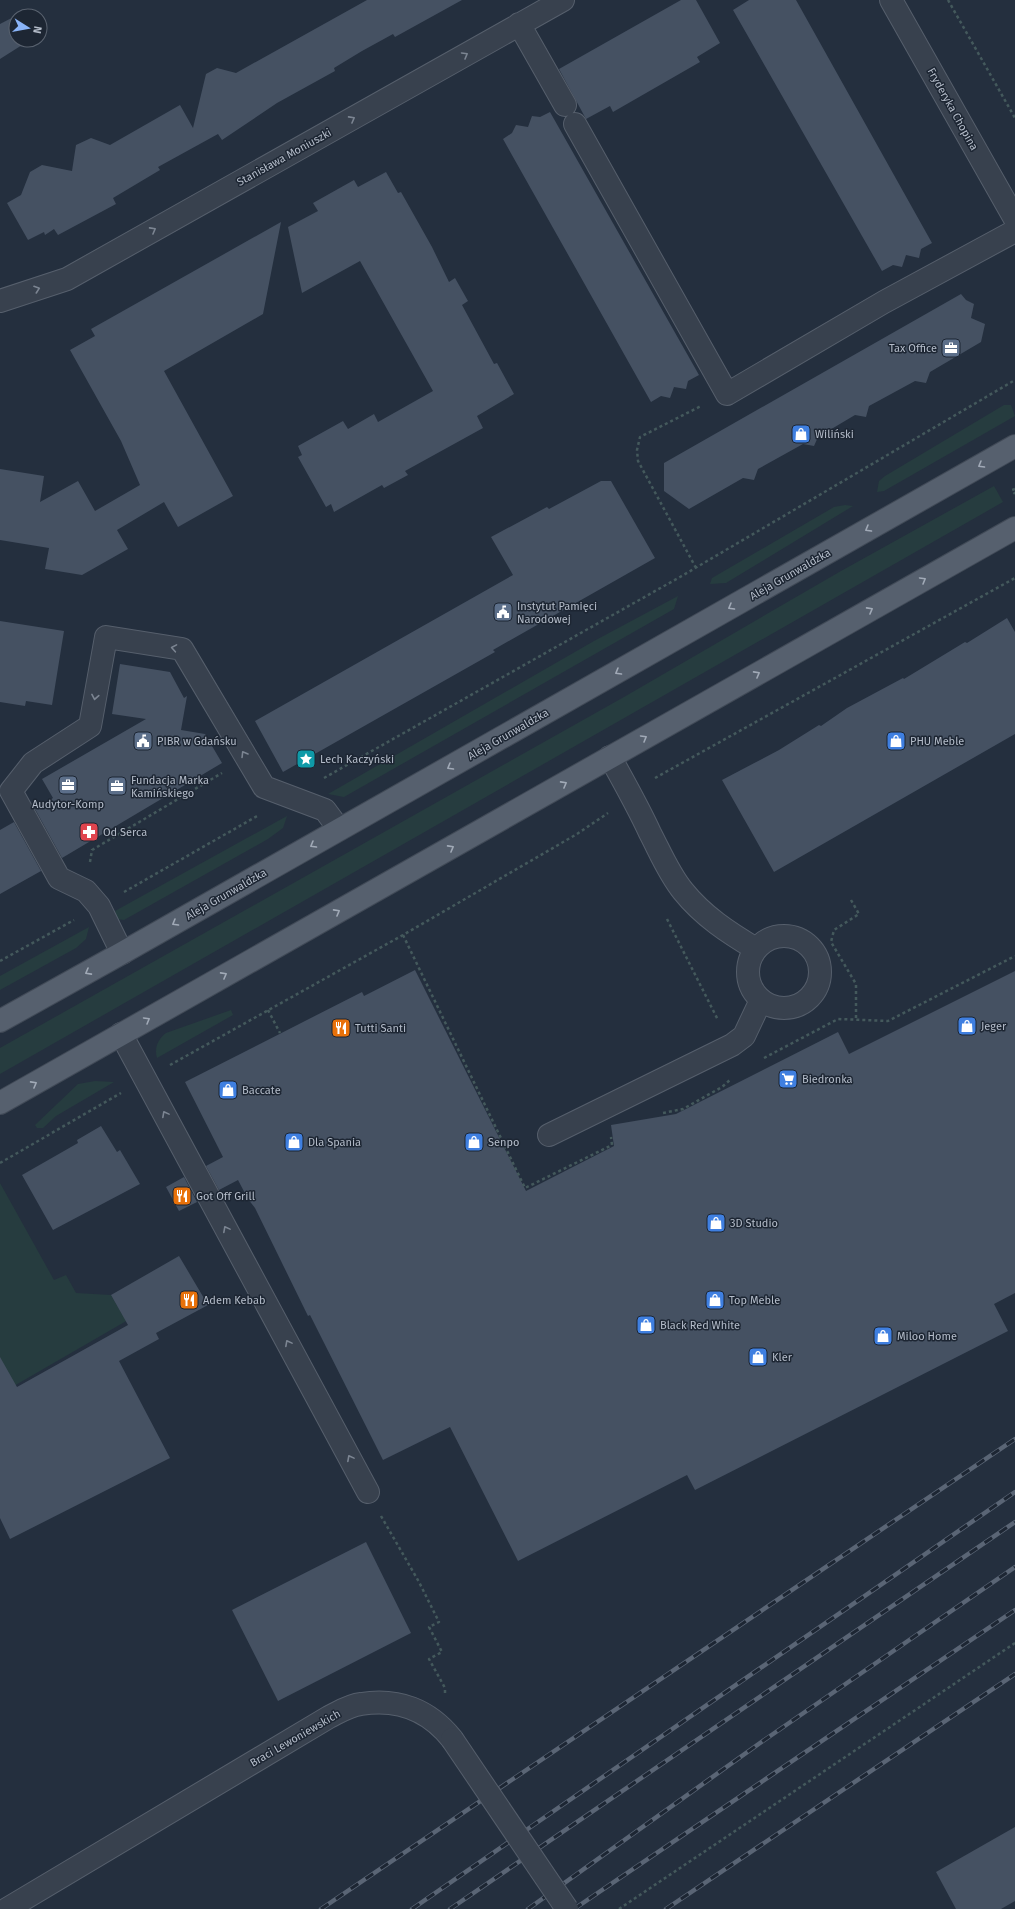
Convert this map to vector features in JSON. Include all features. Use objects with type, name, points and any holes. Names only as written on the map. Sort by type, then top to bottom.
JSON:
[{"type":"main road","name":"Aleja Grunwaldzka","points":[[0,1021],[1015,446]]},
{"type":"main road","points":[[0,1103],[1015,528]]},
{"type":"street","name":"Stanisława Moniuszki","points":[[0,301],[67,279],[563,0]]},
{"type":"street","name":"Fryderyka Chopina","points":[[891,0],[1015,219]]},
{"type":"street","points":[[519,24],[727,394],[884,302],[1015,231]]},
{"type":"street","points":[[122,953],[92,898],[59,878],[11,791],[33,763],[90,726],[106,637],[182,649],[264,788],[291,796],[325,810],[339,829]]},
{"type":"street","points":[[610,758],[631,794],[668,867],[683,891],[704,913],[724,929],[756,949]]},
{"type":"street","points":[[778,936],[791,937],[803,942],[811,949],[817,958],[819,970],[815,990],[800,1004],[790,1007],[780,1007],[761,1000],[753,991],[749,981],[748,970],[750,959],[756,949],[766,941],[778,936]]},
{"type":"street","points":[[549,1135],[732,1044],[744,1036],[761,1000]]},
{"type":"street","points":[[121,1034],[368,1492]]},
{"type":"street","name":"Braci Lewoniewskich","points":[[7,1909],[329,1717],[354,1706],[377,1702],[409,1707],[433,1718],[452,1739],[567,1909]]},
{"type":"path","points":[[948,0],[1015,118]]},
{"type":"path","points":[[0,962],[92,898],[291,796],[696,568],[1015,380]]},
{"type":"path","points":[[696,568],[638,461],[637,450],[640,437],[727,394]]},
{"type":"path","points":[[1015,489],[1012,490],[1015,494]]},
{"type":"path","points":[[0,1163],[146,1079],[403,935],[577,834],[612,810],[631,794],[669,770],[1015,578]]},
{"type":"path","points":[[92,898],[92,850],[247,758]]},
{"type":"path","points":[[851,900],[859,914],[834,930],[831,942],[856,984],[856,1020]]},
{"type":"path","points":[[403,935],[526,1188],[612,1145],[611,1130]]},
{"type":"path","points":[[758,1061],[838,1019],[888,1021],[1015,956]]},
{"type":"path","points":[[268,1010],[280,1033]]},
{"type":"path","points":[[660,1113],[683,1109],[722,1087],[733,1078]]},
{"type":"path","points":[[368,1492],[419,1582],[439,1622],[429,1627],[442,1652],[429,1659],[444,1688]]},
{"type":"path","points":[[619,1909],[1015,1643]]},
{"type":"green space","points":[[1004,405],[1011,405],[1015,416],[884,491],[877,492],[879,481],[885,476]]},
{"type":"green space","points":[[994,486],[1003,502],[0,1074],[0,1048],[624,697],[841,571]]},
{"type":"green space","points":[[845,505],[853,506],[726,583],[710,584],[712,578],[834,507]]},
{"type":"green space","points":[[678,596],[674,609],[344,797],[328,794],[594,641]]},
{"type":"green space","points":[[287,816],[283,828],[268,839],[124,920],[117,919],[115,911]]},
{"type":"green space","points":[[89,927],[86,939],[76,948],[0,990],[0,976]]},
{"type":"green space","points":[[231,1010],[233,1015],[157,1058],[157,1044],[166,1033]]},
{"type":"green space","points":[[95,1081],[114,1082],[56,1116],[43,1128],[37,1128],[35,1125],[78,1084]]},
{"type":"green space","points":[[0,1183],[54,1280],[66,1275],[76,1293],[111,1295],[122,1314],[128,1320],[0,1394]]},
{"type":"building","points":[[367,0],[462,0],[395,37],[393,34],[362,51],[334,68],[335,71],[277,103],[222,140],[218,134],[158,167],[160,170],[113,198],[116,204],[58,235],[54,229],[45,235],[44,232],[28,240],[7,203],[21,195],[30,172],[42,165],[72,171],[76,145],[91,138],[110,145],[180,105],[193,128],[206,74],[217,68],[236,73]]},
{"type":"building","points":[[681,0],[696,0],[720,43],[697,57],[700,62],[613,112],[610,106],[586,119],[559,69]]},
{"type":"building","points":[[749,0],[796,0],[932,243],[921,249],[919,258],[906,255],[902,267],[893,265],[882,271],[733,10]]},
{"type":"building","points":[[8,20],[8,48],[17,48],[0,59],[0,24]]},
{"type":"building","points":[[550,112],[699,375],[688,381],[686,389],[674,387],[670,398],[661,396],[651,402],[503,139],[512,133],[516,125],[528,127],[532,116],[540,117]]},
{"type":"building","points":[[386,172],[398,193],[401,192],[432,247],[449,282],[455,278],[468,301],[462,305],[494,364],[497,363],[514,394],[477,416],[483,428],[405,471],[408,475],[384,488],[382,485],[334,512],[331,504],[326,507],[298,457],[302,455],[298,446],[343,421],[348,429],[374,414],[378,422],[433,391],[360,261],[302,293],[288,227],[318,211],[313,203],[354,180],[358,187]]},
{"type":"building","points":[[281,222],[263,314],[164,371],[233,496],[178,527],[164,502],[117,530],[128,549],[82,575],[45,569],[49,548],[0,540],[0,469],[44,476],[40,502],[78,481],[95,511],[140,485],[121,441],[70,350],[95,336],[91,329]]},
{"type":"building","points":[[961,294],[966,300],[974,304],[971,318],[985,324],[981,342],[930,372],[926,383],[915,381],[869,406],[866,417],[855,415],[818,437],[814,446],[803,444],[758,469],[754,480],[743,478],[689,509],[664,491],[664,463]]},
{"type":"building","name":"Instytut Pamięci Narodowej","points":[[601,481],[611,481],[655,558],[493,650],[495,652],[283,772],[255,721],[513,575],[491,537],[547,507],[549,509]]},
{"type":"building","name":"PHU Meble","points":[[1007,618],[1015,632],[1015,734],[774,872],[722,780],[779,750],[819,725],[821,726],[847,708],[903,678],[904,679]]},
{"type":"building","points":[[0,621],[64,631],[52,705],[26,701],[25,706],[0,702]]},
{"type":"building","points":[[120,664],[170,672],[184,698],[187,696],[181,730],[205,734],[222,763],[62,858],[35,809],[53,798],[42,779],[146,719],[112,714]]},
{"type":"building","points":[[14,822],[41,871],[0,894],[0,830]]},
{"type":"building","points":[[415,970],[526,1191],[614,1146],[611,1125],[676,1114],[838,1032],[849,1054],[1015,971],[1015,1293],[994,1304],[1008,1331],[695,1490],[687,1475],[518,1561],[450,1427],[383,1460],[310,1315],[308,1316],[255,1208],[248,1199],[238,1180],[219,1190],[206,1166],[223,1157],[185,1082],[362,992],[364,996]]},
{"type":"building","points":[[101,1126],[117,1152],[120,1150],[140,1184],[53,1230],[22,1175],[78,1143],[77,1140]]},
{"type":"building","points":[[184,1177],[197,1202],[179,1211],[166,1187]]},
{"type":"building","points":[[179,1256],[208,1305],[156,1333],[159,1339],[119,1361],[170,1458],[10,1539],[0,1518],[0,1357],[17,1387],[128,1325],[111,1295]]},
{"type":"building","points":[[366,1542],[411,1633],[278,1701],[232,1610]]},
{"type":"building","points":[[1015,1827],[1015,1901],[1001,1909],[956,1909],[936,1872]]},
{"type":"railway","points":[[321,1909],[1015,1439]]},
{"type":"railway","points":[[412,1909],[1015,1492]]},
{"type":"railway","points":[[450,1909],[1015,1522]]},
{"type":"railway","points":[[528,1909],[760,1743],[1015,1567]]},
{"type":"railway","points":[[574,1909],[1015,1610]]},
{"type":"railway","points":[[666,1909],[1015,1674]]},
{"type":"place","name":"Tax Office","points":[[951,348]]},
{"type":"place","name":"Wiliński","points":[[801,434]]},
{"type":"place","name":"Instytut Pamięci Narodowej","points":[[503,612]]},
{"type":"place","name":"PIBR w Gdańsku","points":[[143,741]]},
{"type":"place","name":"PHU Meble","points":[[896,741]]},
{"type":"place","name":"Lech Kaczyński","points":[[306,759]]},
{"type":"place","name":"Audytor-Komp","points":[[68,785]]},
{"type":"place","name":"Fundacja Marka Kamińskiego","points":[[117,786]]},
{"type":"place","name":"Od Serca","points":[[89,832]]},
{"type":"place","name":"Jeger","points":[[967,1026]]},
{"type":"place","name":"Tutti Santi","points":[[341,1028]]},
{"type":"place","name":"Biedronka","points":[[788,1079]]},
{"type":"place","name":"Baccate","points":[[228,1090]]},
{"type":"place","name":"Dla Spania","points":[[294,1142]]},
{"type":"place","name":"Senpo","points":[[474,1142]]},
{"type":"place","name":"Got Off Grill","points":[[182,1196]]},
{"type":"place","name":"3D Studio","points":[[716,1223]]},
{"type":"place","name":"Adem Kebab","points":[[189,1300]]},
{"type":"place","name":"Top Meble","points":[[715,1300]]},
{"type":"place","name":"Black Red White","points":[[646,1325]]},
{"type":"place","name":"Miloo Home","points":[[883,1336]]},
{"type":"place","name":"Kler","points":[[758,1357]]}]
